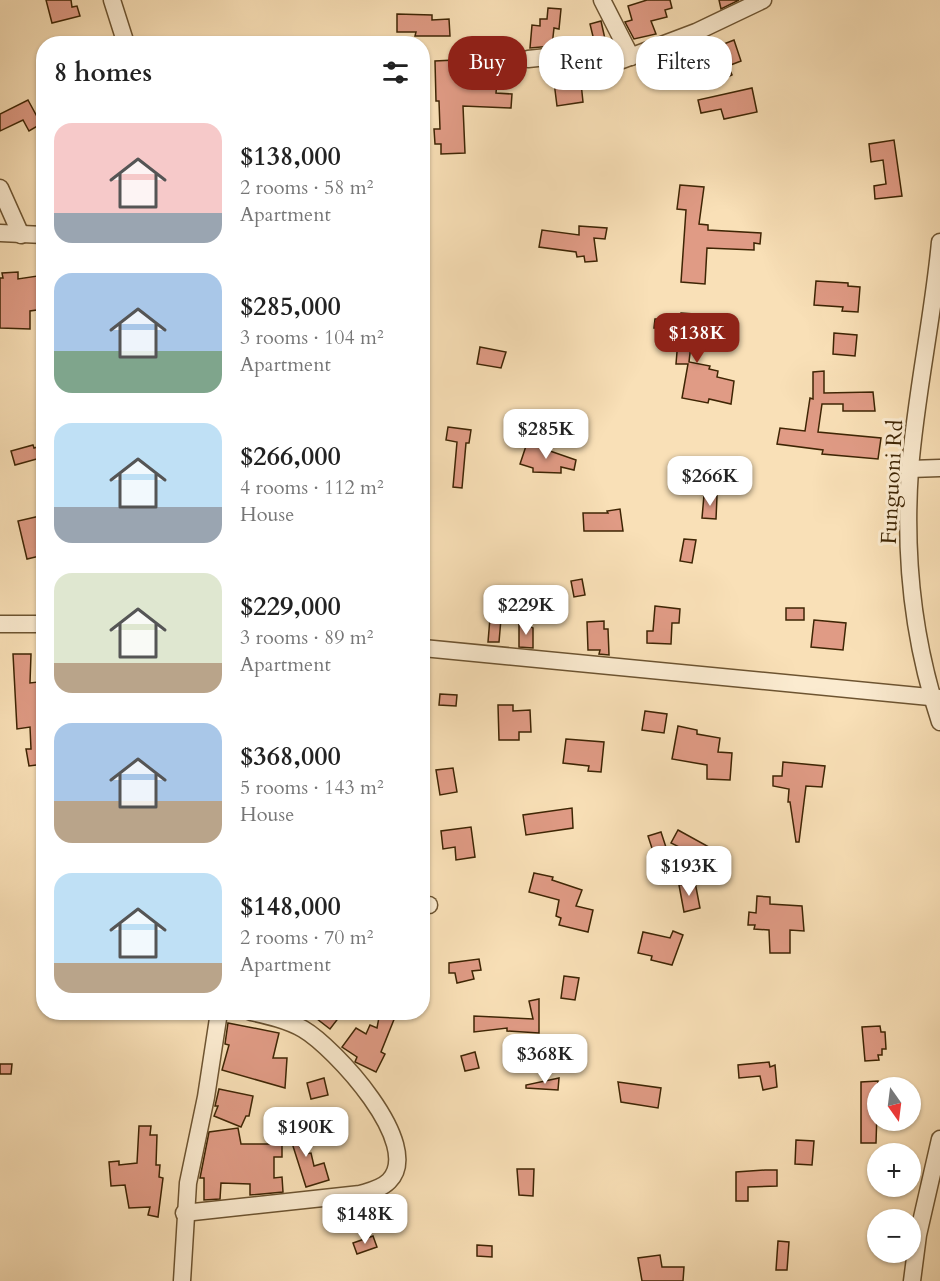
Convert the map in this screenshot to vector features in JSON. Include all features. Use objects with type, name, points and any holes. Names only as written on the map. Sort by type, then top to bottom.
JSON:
[{"type":"street","points":[[112,0],[123,36]]},
{"type":"street","points":[[602,0],[631,57]]},
{"type":"street","points":[[528,59],[566,55],[608,61],[631,57],[743,11],[763,0]]},
{"type":"street","points":[[0,188],[21,235]]},
{"type":"street","points":[[0,233],[36,235]]},
{"type":"street","name":"Funguoni Rd","points":[[940,242],[935,297],[910,469],[910,592],[940,722]]},
{"type":"street","points":[[910,469],[940,468]]},
{"type":"street","points":[[0,624],[36,624]]},
{"type":"street","points":[[430,649],[936,698]]},
{"type":"street","points":[[182,1281],[184,1213],[218,1020]]},
{"type":"street","points":[[184,1213],[360,1194],[381,1188],[390,1180],[394,1172],[397,1158],[395,1144],[383,1118],[346,1064],[305,1030],[279,1020]]},
{"type":"street","points":[[912,1281],[918,1235],[940,1139]]},
{"type":"building","points":[[46,0],[71,0],[72,7],[77,6],[80,16],[52,23]]},
{"type":"building","points":[[647,0],[670,0],[672,8],[665,10],[667,17],[651,21],[656,34],[636,36],[634,39],[625,22],[632,20],[628,6]]},
{"type":"building","points":[[719,0],[739,0],[721,9]]},
{"type":"building","points":[[548,8],[561,9],[559,29],[554,28],[553,36],[539,36],[539,47],[530,48],[532,25],[540,26],[540,19],[547,19]]},
{"type":"building","points":[[397,14],[432,15],[432,20],[449,19],[450,36],[415,36],[416,32],[397,32]]},
{"type":"building","points":[[601,21],[604,36],[593,36],[590,24]]},
{"type":"building","points":[[734,40],[741,61],[732,64],[732,41]]},
{"type":"building","points":[[448,60],[448,90],[496,90],[496,93],[512,94],[511,108],[463,106],[465,153],[441,154],[441,144],[435,144],[434,129],[440,129],[439,101],[436,101],[435,61]]},
{"type":"building","points":[[752,88],[757,112],[724,119],[721,109],[701,113],[698,100]]},
{"type":"building","points":[[555,90],[582,90],[583,102],[557,106]]},
{"type":"building","points":[[28,100],[36,115],[36,127],[29,131],[23,120],[0,131],[0,114]]},
{"type":"building","points":[[894,140],[902,196],[875,199],[874,186],[886,184],[883,160],[871,162],[869,144]]},
{"type":"building","points":[[680,185],[704,187],[699,224],[708,225],[708,230],[761,233],[760,244],[754,243],[754,250],[707,248],[705,284],[681,282],[686,210],[677,209]]},
{"type":"building","points":[[579,226],[607,228],[605,239],[594,238],[597,261],[585,262],[584,256],[577,257],[576,252],[539,247],[542,230],[579,235]]},
{"type":"building","points":[[18,272],[18,279],[36,276],[36,310],[30,311],[30,329],[0,328],[0,278],[3,278],[2,273]]},
{"type":"building","points":[[816,281],[848,283],[848,286],[860,287],[858,312],[842,311],[843,307],[814,305]]},
{"type":"building","points":[[681,313],[694,314],[694,319],[705,319],[705,328],[693,328],[689,362],[710,366],[709,369],[718,371],[717,377],[734,381],[731,404],[709,399],[708,403],[682,398],[688,364],[676,364],[679,328],[654,328],[655,319],[680,319]]},
{"type":"building","points":[[834,333],[857,335],[855,356],[833,354]]},
{"type":"building","points":[[480,347],[506,352],[501,368],[477,364]]},
{"type":"building","points":[[824,371],[824,393],[873,392],[875,411],[843,411],[843,404],[822,404],[818,432],[881,438],[878,459],[822,454],[823,450],[777,444],[780,428],[805,431],[810,398],[813,399],[813,372]]},
{"type":"building","points":[[448,427],[471,430],[469,443],[466,443],[462,488],[453,487],[457,442],[446,440]]},
{"type":"building","points":[[527,443],[576,460],[574,470],[561,467],[561,473],[533,472],[533,468],[520,464]]},
{"type":"building","points":[[33,445],[36,447],[36,459],[15,465],[11,451]]},
{"type":"building","points":[[704,495],[717,496],[716,519],[702,518]]},
{"type":"building","points":[[620,509],[623,531],[584,531],[583,513],[608,513],[607,511]]},
{"type":"building","points":[[36,517],[36,557],[27,559],[18,521]]},
{"type":"building","points":[[684,539],[696,540],[692,563],[680,561]]},
{"type":"building","points":[[582,579],[585,595],[574,597],[571,581]]},
{"type":"building","points":[[655,606],[680,609],[679,623],[672,623],[671,644],[647,643],[647,631],[653,631]]},
{"type":"building","points":[[786,608],[804,608],[804,620],[786,620]]},
{"type":"building","points":[[490,618],[501,619],[499,642],[488,642]]},
{"type":"building","points":[[814,620],[846,623],[843,650],[811,647]]},
{"type":"building","points":[[519,621],[533,628],[533,648],[519,647]]},
{"type":"building","points":[[604,621],[604,629],[608,629],[609,655],[599,654],[600,650],[588,650],[587,622]]},
{"type":"building","points":[[13,654],[31,654],[30,683],[36,682],[36,765],[29,766],[26,749],[31,749],[30,727],[17,729]]},
{"type":"building","points":[[440,694],[457,695],[456,706],[439,705]]},
{"type":"building","points":[[498,705],[513,705],[513,711],[530,710],[531,732],[519,732],[519,740],[499,740]]},
{"type":"building","points":[[645,711],[667,714],[664,733],[642,730]]},
{"type":"building","points":[[678,726],[697,730],[697,734],[720,738],[718,752],[732,753],[730,780],[707,779],[707,765],[672,759]]},
{"type":"building","points":[[566,739],[604,742],[601,772],[588,771],[589,766],[563,763]]},
{"type":"building","points":[[783,762],[825,766],[822,787],[806,786],[799,842],[796,842],[790,802],[788,802],[789,789],[773,786],[773,776],[782,776]]},
{"type":"building","points":[[453,768],[457,792],[440,795],[436,770]]},
{"type":"building","points":[[572,808],[573,828],[526,835],[523,815]]},
{"type":"building","points":[[471,827],[475,857],[456,860],[455,847],[443,849],[441,831]]},
{"type":"building","points":[[678,830],[709,847],[703,859],[671,843]]},
{"type":"building","points":[[661,832],[676,878],[663,882],[648,836]]},
{"type":"building","points":[[534,873],[553,877],[552,880],[582,890],[576,906],[593,910],[588,932],[559,925],[561,918],[556,916],[559,900],[529,892]]},
{"type":"building","points":[[695,882],[700,908],[684,912],[679,885]]},
{"type":"building","points":[[757,896],[770,897],[770,904],[802,906],[804,931],[790,930],[790,953],[770,953],[769,930],[754,929],[755,925],[748,925],[749,912],[756,913]]},
{"type":"building","points":[[673,931],[683,935],[672,965],[651,960],[652,956],[638,953],[643,932],[670,938]]},
{"type":"building","points":[[479,959],[481,970],[472,971],[474,979],[457,983],[455,973],[449,973],[449,963]]},
{"type":"building","points":[[564,976],[579,978],[575,1000],[561,998]]},
{"type":"building","points":[[539,999],[539,1033],[507,1031],[507,1028],[474,1032],[474,1016],[533,1019],[529,1001]]},
{"type":"building","points":[[318,1020],[337,1020],[330,1029]]},
{"type":"building","points":[[378,1020],[394,1020],[381,1052],[385,1054],[376,1072],[355,1062],[357,1057],[342,1047],[356,1028],[366,1034],[370,1025],[377,1028]]},
{"type":"building","points":[[228,1023],[279,1033],[273,1058],[287,1058],[285,1088],[222,1070],[229,1045],[225,1044]]},
{"type":"building","points":[[880,1026],[881,1032],[885,1032],[886,1049],[882,1049],[882,1055],[878,1055],[879,1060],[865,1061],[862,1027]]},
{"type":"building","points":[[475,1052],[479,1068],[465,1071],[461,1056]]},
{"type":"building","points":[[769,1062],[770,1067],[775,1065],[777,1087],[763,1090],[760,1076],[739,1078],[738,1065]]},
{"type":"building","points":[[0,1064],[12,1064],[11,1074],[0,1074]]},
{"type":"building","points":[[324,1078],[328,1095],[311,1099],[307,1083]]},
{"type":"building","points":[[559,1078],[558,1090],[526,1088],[526,1085]]},
{"type":"building","points":[[618,1082],[661,1088],[658,1108],[621,1102]]},
{"type":"building","points":[[861,1082],[867,1082],[867,1131],[876,1131],[876,1143],[861,1143]]},
{"type":"building","points":[[219,1089],[253,1096],[249,1116],[246,1116],[241,1127],[214,1116],[218,1106],[215,1106]]},
{"type":"building","points":[[277,1121],[282,1122],[282,1157],[274,1157],[274,1178],[282,1177],[283,1192],[250,1195],[250,1184],[221,1183],[220,1199],[204,1200],[204,1178],[200,1178],[209,1132],[238,1128],[241,1144],[273,1144]]},
{"type":"building","points":[[285,1121],[304,1124],[300,1147],[305,1147],[305,1154],[311,1153],[314,1166],[324,1163],[329,1180],[306,1187]]},
{"type":"building","points":[[139,1126],[151,1126],[150,1135],[157,1135],[156,1165],[160,1165],[159,1177],[163,1178],[158,1217],[148,1215],[150,1207],[129,1208],[125,1185],[111,1186],[109,1162],[119,1161],[119,1165],[137,1163]]},
{"type":"building","points":[[796,1140],[814,1141],[812,1165],[795,1164]]},
{"type":"building","points":[[517,1169],[534,1169],[533,1196],[519,1195]]},
{"type":"building","points":[[777,1170],[777,1186],[748,1187],[748,1201],[736,1201],[736,1172]]},
{"type":"building","points":[[373,1236],[377,1247],[357,1254],[353,1243]]},
{"type":"building","points":[[778,1241],[789,1242],[787,1270],[776,1270]]},
{"type":"building","points":[[477,1245],[492,1246],[492,1257],[477,1256]]},
{"type":"building","points":[[660,1255],[662,1267],[684,1267],[683,1281],[642,1281],[638,1258]]}]
